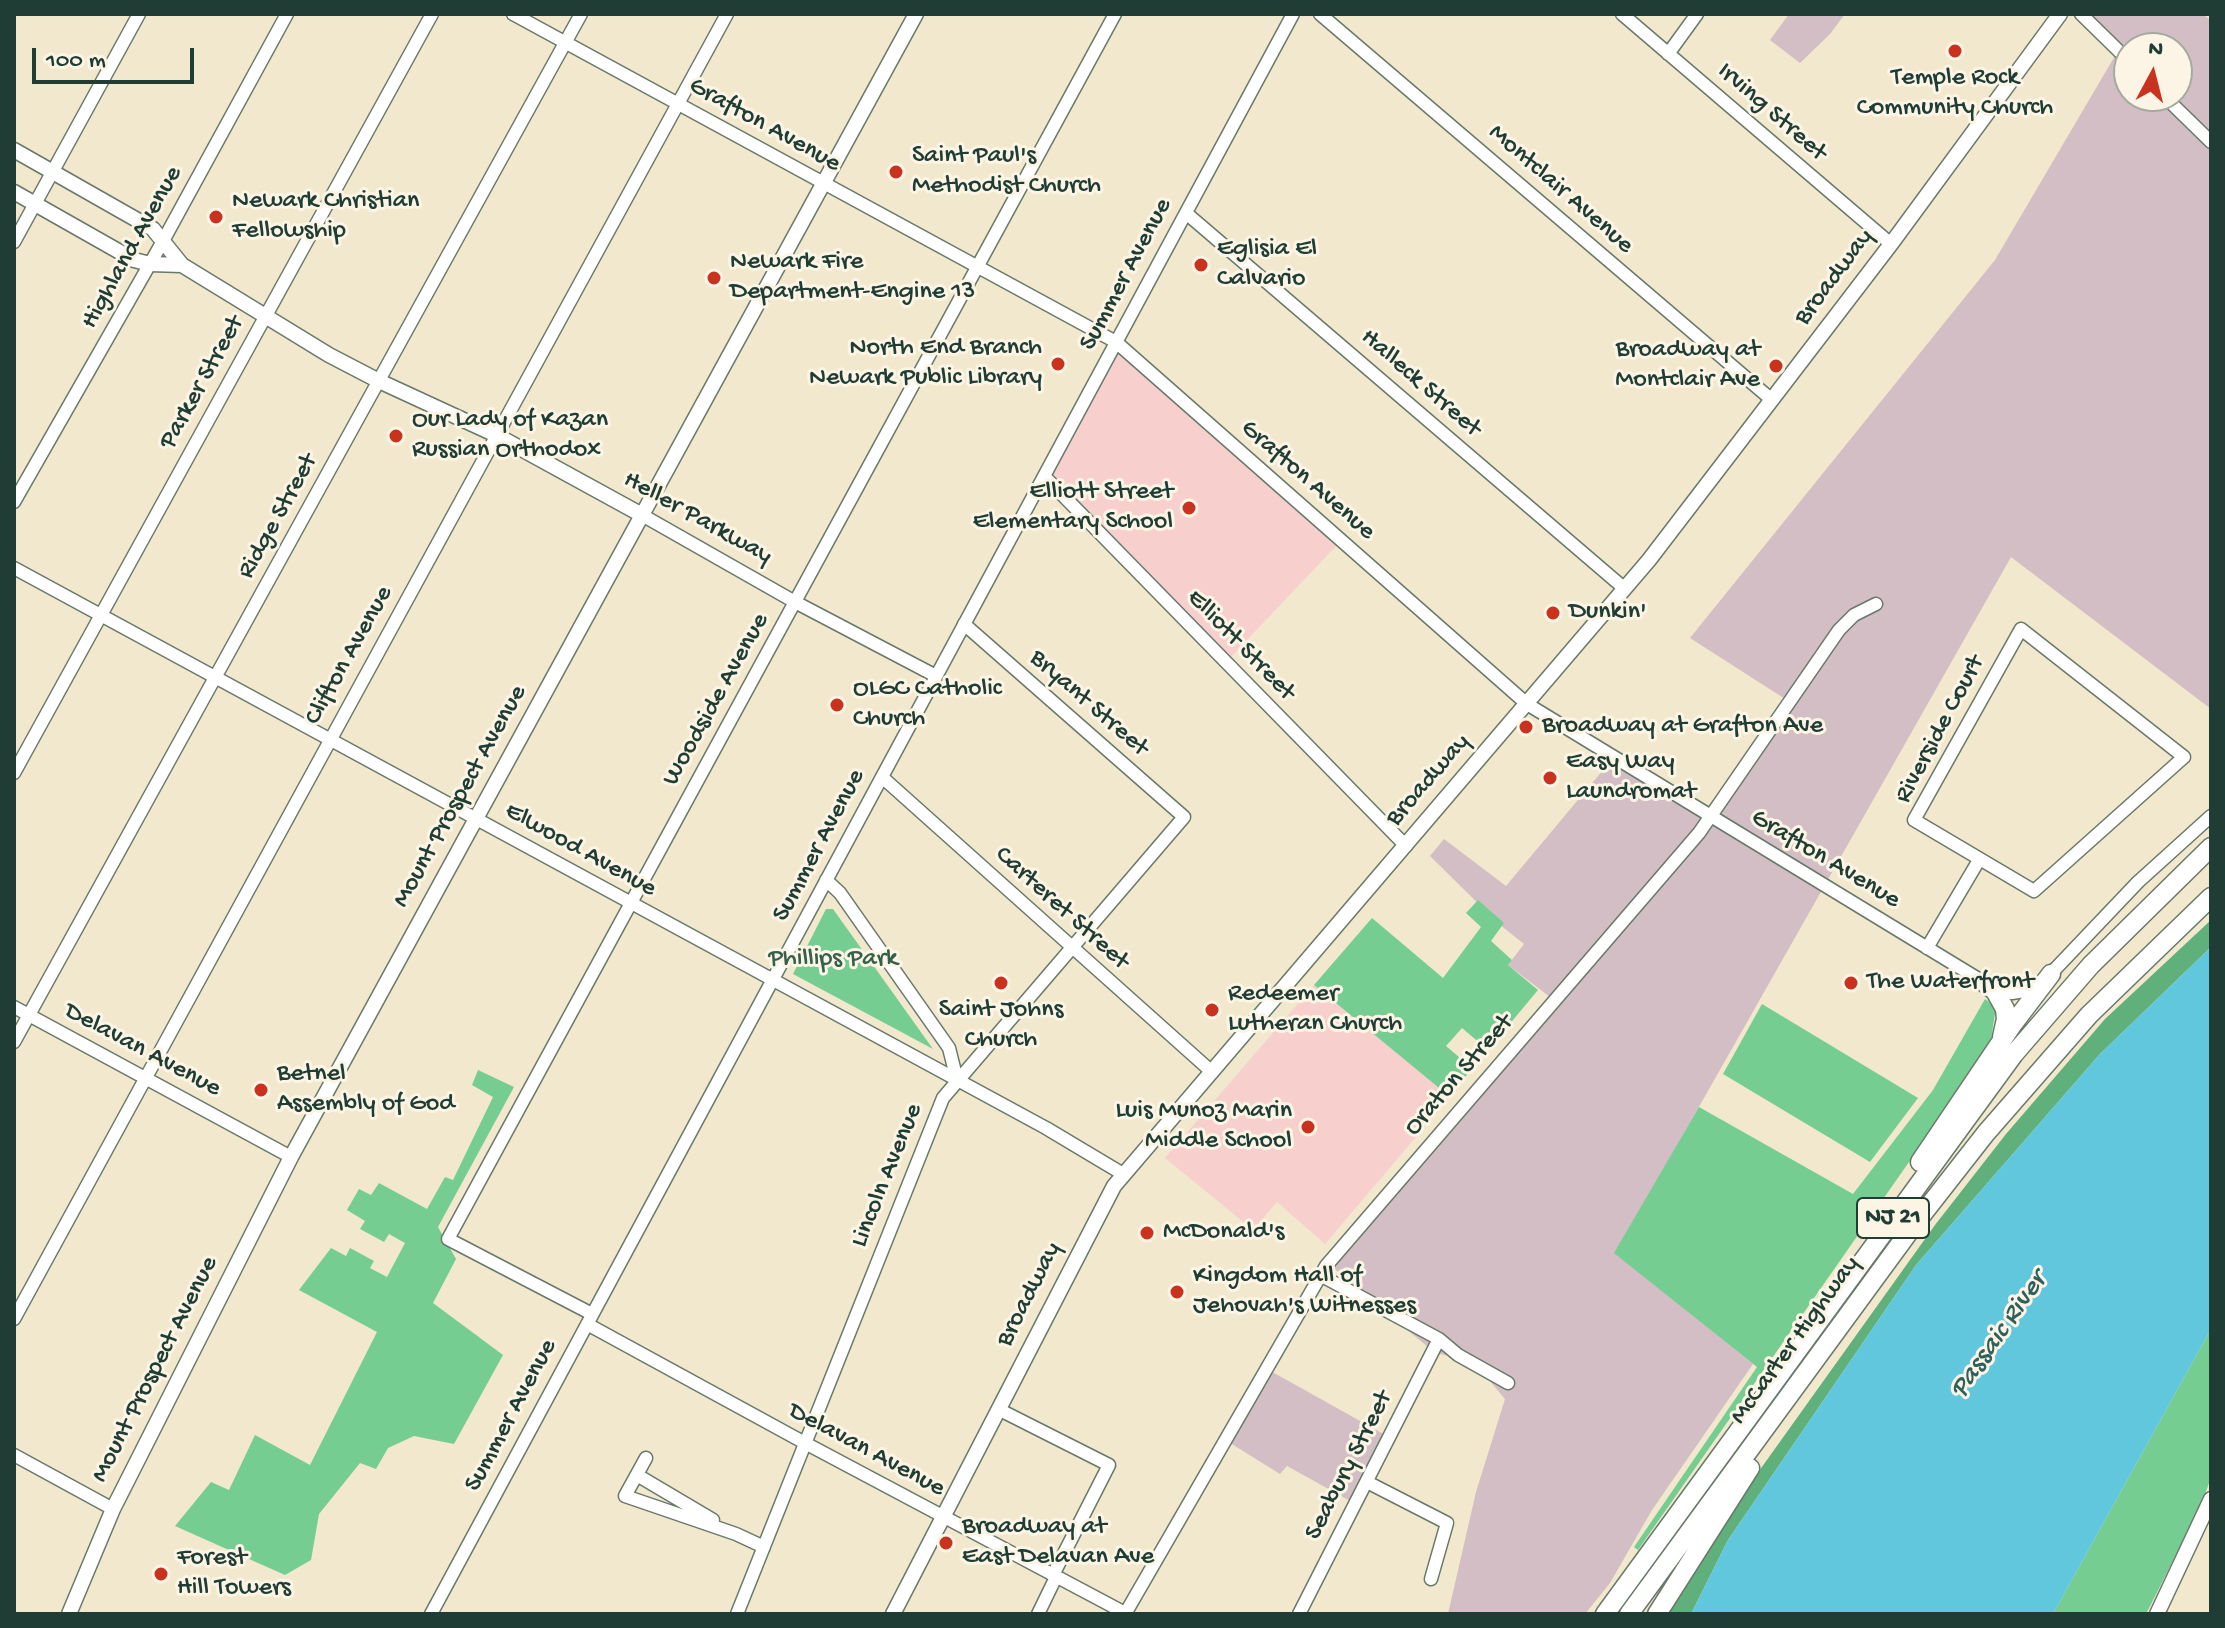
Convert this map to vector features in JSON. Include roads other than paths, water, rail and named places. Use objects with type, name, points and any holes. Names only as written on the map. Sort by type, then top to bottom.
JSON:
[{"type":"highway","name":"NJ 21","points":[[1605,1614],[1966,1118],[2039,1024],[2118,937],[2211,847]]},
{"type":"highway","name":"McCarter Highway","points":[[1629,1614],[1937,1194],[2020,1092],[2089,1015],[2211,897]]},
{"type":"highway","points":[[1851,1276],[1931,1144],[1997,1046],[2051,974]]},
{"type":"highway","points":[[1985,983],[1995,991],[2005,1009],[2004,1028],[1997,1046]]},
{"type":"highway","points":[[1657,1614],[1855,1304]]},
{"type":"main road","name":"Mount Prospect Avenue","points":[[69,1614],[113,1509],[291,1157],[916,14]]},
{"type":"main road","name":"Broadway","points":[[893,1614],[1107,1197],[1123,1174],[1625,589],[1891,244],[2060,14]]},
{"type":"main road","name":"Heller Parkway","points":[[14,150],[153,229],[182,265],[265,317],[379,381],[496,435],[642,515]]},
{"type":"main road","points":[[14,192],[134,260],[182,265]]},
{"type":"main road","points":[[2157,1614],[2211,1499]]},
{"type":"street","points":[[14,242],[139,14]]},
{"type":"street","name":"Highland Avenue","points":[[14,502],[163,241],[287,14]]},
{"type":"street","name":"Parker Street","points":[[14,773],[432,14]]},
{"type":"street","name":"Grafton Avenue","points":[[513,14],[1116,342],[1527,704],[1985,983],[2020,993],[2041,984],[2051,974]]},
{"type":"street","name":"Ridge Street","points":[[14,1042],[581,14]]},
{"type":"street","name":"Clifton Avenue","points":[[14,1319],[727,14]]},
{"type":"street","name":"Woodside Avenue","points":[[448,1239],[1115,14]]},
{"type":"street","name":"Summer Avenue","points":[[431,1614],[1293,14]]},
{"type":"street","name":"Montclair Avenue","points":[[1320,14],[1772,400]]},
{"type":"street","name":"Irving Street","points":[[1622,14],[1891,244]]},
{"type":"street","points":[[1668,54],[1697,14]]},
{"type":"street","points":[[2081,14],[2113,45]]},
{"type":"street","points":[[2180,112],[2211,142]]},
{"type":"street","name":"Halleck Street","points":[[1186,213],[1625,589]]},
{"type":"street","name":"Elliott Street","points":[[1044,476],[1406,846]]},
{"type":"street","name":"Heller Parkway","points":[[642,515],[795,602],[936,676]]},
{"type":"street","name":"Elwood Avenue","points":[[14,568],[957,1080],[1123,1174]]},
{"type":"street","name":"Oraton Street","points":[[1126,1614],[1320,1275],[1712,817],[1839,630],[1854,615],[1876,604]]},
{"type":"street","name":"Bryant Street","points":[[964,624],[1184,817]]},
{"type":"street","name":"Riverside Court","points":[[2021,629],[2184,757],[2034,891],[1979,860],[1914,820],[2021,629]]},
{"type":"street","name":"Carteret Street","points":[[882,777],[1212,1072]]},
{"type":"street","points":[[2051,974],[2138,882],[2211,816]]},
{"type":"street","name":"Lincoln Avenue","points":[[737,1614],[940,1104],[957,1080],[1184,817]]},
{"type":"street","points":[[1927,948],[1979,860]]},
{"type":"street","points":[[826,880],[836,888],[949,1048],[957,1080]]},
{"type":"street","name":"Delavan Avenue","points":[[14,1007],[291,1157]]},
{"type":"street","name":"Delavan Avenue","points":[[448,1239],[805,1443],[1126,1614]]},
{"type":"street","points":[[1320,1275],[1439,1339],[1458,1355],[1508,1383]]},
{"type":"street","name":"Seabury Street","points":[[1299,1614],[1439,1339]]},
{"type":"street","points":[[998,1409],[1109,1465],[1038,1614]]},
{"type":"street","points":[[14,1455],[113,1509]]},
{"type":"street","points":[[646,1458],[625,1496],[736,1534]]},
{"type":"street","points":[[637,1475],[736,1534],[764,1547]]},
{"type":"street","points":[[1367,1482],[1447,1523],[1431,1579]]},
{"type":"water","name":"Passaic River","points":[[2211,947],[2211,1329],[2053,1614],[1691,1614],[1728,1540],[1916,1265],[2100,1054]]},
{"type":"place","name":"Temple Rock Community Church","points":[[1955,51]]},
{"type":"place","name":"Saint Paul's Methodist Church","points":[[896,172]]},
{"type":"place","name":"Newark Christian Fellowship","points":[[216,217]]},
{"type":"place","name":"Eglisia El Calvario","points":[[1201,265]]},
{"type":"place","name":"Newark Fire Department-Engine 13","points":[[714,278]]},
{"type":"place","name":"North End Branch Newark Public Library","points":[[1058,364]]},
{"type":"place","name":"Broadway at Montclair Ave","points":[[1776,366]]},
{"type":"place","name":"Our Lady of Kazan Russian Orthodox","points":[[396,436]]},
{"type":"place","name":"Elliott Street Elementary School","points":[[1189,508]]},
{"type":"place","name":"Dunkin'","points":[[1553,613]]},
{"type":"place","name":"OLGC Catholic Church","points":[[837,705]]},
{"type":"place","name":"Broadway at Grafton Ave","points":[[1526,727]]},
{"type":"place","name":"Easy Way Laundromat","points":[[1550,778]]},
{"type":"place","name":"Saint Johns Church","points":[[1001,983]]},
{"type":"place","name":"The Waterfront","points":[[1851,983]]},
{"type":"place","name":"Redeemer Lutheran Church","points":[[1212,1010]]},
{"type":"place","name":"Betnel Assembly of God","points":[[261,1090]]},
{"type":"place","name":"Luis Munoz Marin Middle School","points":[[1308,1127]]},
{"type":"place","name":"McDonald's","points":[[1147,1233]]},
{"type":"place","name":"Kingdom Hall of Jehovah's Witnesses","points":[[1177,1292]]},
{"type":"place","name":"Broadway at East Delavan Ave","points":[[946,1543]]},
{"type":"place","name":"Forest Hill Towers","points":[[161,1574]]},
{"type":"park label","name":"Phillips Park","points":[[833,960]]}]
